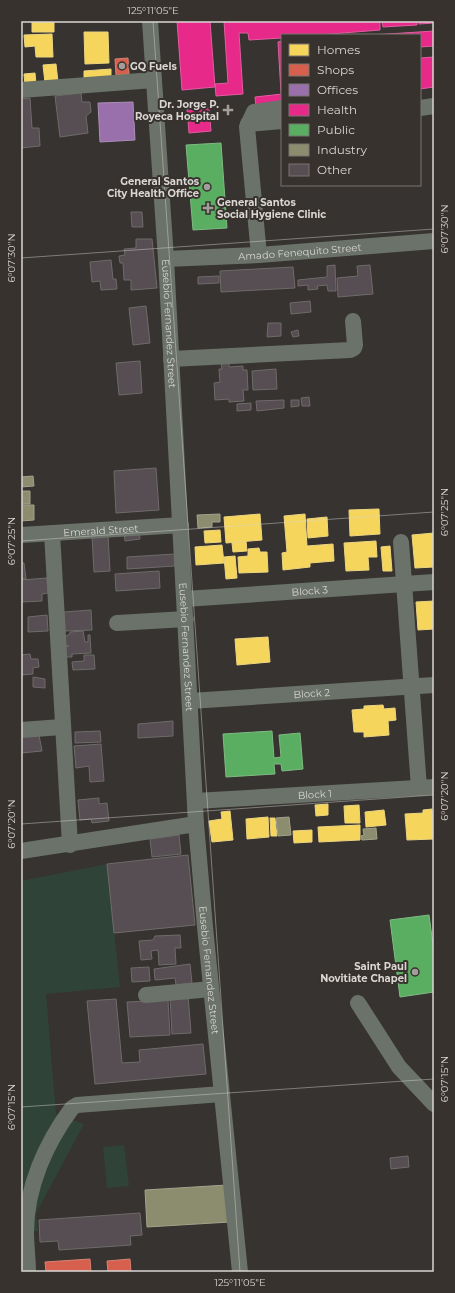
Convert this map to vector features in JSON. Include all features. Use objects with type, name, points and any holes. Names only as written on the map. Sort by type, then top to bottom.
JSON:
[{"type":"street","name":"Eusebio Fernandez Street","points":[[150,21],[166,259],[196,824],[211,990],[240,1272]]},
{"type":"street","points":[[21,90],[154,80]]},
{"type":"street","points":[[421,108],[434,106]]},
{"type":"street","points":[[259,255],[247,128],[254,112],[281,108]]},
{"type":"street","points":[[248,124],[281,120]]},
{"type":"street","name":"Amado Fenequito Street","points":[[166,259],[259,255],[434,241]]},
{"type":"street","points":[[171,359],[350,350],[354,348],[355,345],[353,321]]},
{"type":"street","name":"Emerald Street","points":[[21,535],[181,525]]},
{"type":"street","points":[[52,533],[70,845]]},
{"type":"street","points":[[401,542],[412,686],[427,788]]},
{"type":"street","name":"Block 3","points":[[185,599],[434,582]]},
{"type":"street","points":[[116,623],[186,618]]},
{"type":"street","name":"Block 2","points":[[190,701],[434,685]]},
{"type":"street","points":[[21,730],[62,727]]},
{"type":"street","name":"Block 1","points":[[195,801],[427,788]]},
{"type":"street","points":[[21,851],[70,845],[196,824]]},
{"type":"street","points":[[146,995],[211,990]]},
{"type":"street","points":[[358,1003],[390,1055],[434,1104]]},
{"type":"street","points":[[417,1086],[434,1084]]},
{"type":"street","points":[[28,1272],[26,1232],[31,1192],[42,1158],[72,1108],[77,1106],[222,1094]]},
{"type":"green space","points":[[107,864],[120,987],[46,994],[56,1114],[84,1124],[36,1213],[38,1231],[21,1232],[21,881]]},
{"type":"green space","points":[[124,1145],[129,1186],[107,1188],[103,1147]]},
{"type":"building: Homes","points":[[32,21],[54,21],[54,32],[32,32]]},
{"type":"building: Homes","points":[[84,32],[108,32],[109,63],[85,64]]},
{"type":"building: Homes","points":[[52,34],[53,57],[36,57],[35,46],[25,47],[24,35]]},
{"type":"building: Homes","points":[[56,64],[58,82],[45,83],[43,65]]},
{"type":"building: Homes","points":[[111,69],[111,79],[84,81],[84,71]]},
{"type":"building: Homes","points":[[35,73],[36,84],[25,85],[24,74]]},
{"type":"building: Homes","points":[[379,509],[380,534],[350,536],[349,510]]},
{"type":"building: Homes","points":[[260,514],[262,540],[226,543],[224,517]]},
{"type":"building: Homes","points":[[305,514],[307,546],[333,544],[334,561],[310,563],[310,567],[283,570],[282,553],[287,552],[284,516]]},
{"type":"building: Homes","points":[[327,517],[328,536],[308,538],[307,519]]},
{"type":"building: Homes","points":[[220,530],[221,542],[205,543],[204,531]]},
{"type":"building: Homes","points":[[434,533],[434,567],[415,568],[412,535]]},
{"type":"building: Homes","points":[[246,541],[247,551],[233,552],[232,543]]},
{"type":"building: Homes","points":[[376,541],[377,557],[368,557],[369,570],[346,571],[344,543]]},
{"type":"building: Homes","points":[[222,545],[224,563],[196,565],[195,547]]},
{"type":"building: Homes","points":[[390,546],[392,571],[383,571],[381,547]]},
{"type":"building: Homes","points":[[259,548],[260,552],[267,552],[268,572],[239,573],[238,557],[248,556],[248,549]]},
{"type":"building: Homes","points":[[235,556],[237,578],[226,579],[224,557]]},
{"type":"building: Homes","points":[[434,601],[434,629],[418,630],[416,602]]},
{"type":"building: Homes","points":[[268,637],[270,662],[237,665],[235,639]]},
{"type":"building: Homes","points":[[383,705],[384,709],[395,708],[396,720],[388,721],[389,735],[364,737],[364,732],[354,732],[352,710],[364,709],[364,706]]},
{"type":"building: Homes","points":[[328,804],[328,815],[316,816],[315,805]]},
{"type":"building: Homes","points":[[359,805],[360,823],[345,823],[344,806]]},
{"type":"building: Homes","points":[[432,809],[434,839],[407,840],[405,814],[423,813],[423,810]]},
{"type":"building: Homes","points":[[384,810],[386,825],[366,827],[365,812]]},
{"type":"building: Homes","points":[[230,811],[233,840],[212,842],[209,821],[222,819],[221,812]]},
{"type":"building: Homes","points":[[268,817],[269,837],[247,839],[246,819]]},
{"type":"building: Homes","points":[[270,818],[275,818],[277,836],[271,836]]},
{"type":"building: Homes","points":[[360,825],[360,840],[319,842],[318,827]]},
{"type":"building: Homes","points":[[312,830],[312,842],[294,843],[293,831]]},
{"type":"building: Shops","points":[[128,58],[129,74],[116,75],[115,59]]},
{"type":"building: Shops","points":[[90,1259],[91,1272],[46,1272],[45,1262]]},
{"type":"building: Shops","points":[[130,1259],[131,1272],[108,1272],[107,1261]]},
{"type":"building: Offices","points":[[133,102],[135,140],[100,142],[98,103]]},
{"type":"building: Health","points":[[177,21],[210,21],[215,87],[182,90]]},
{"type":"building: Health","points":[[224,21],[380,21],[380,30],[330,34],[281,34],[281,38],[249,40],[248,33],[239,33],[243,94],[216,96],[215,84],[228,83]]},
{"type":"building: Health","points":[[382,21],[417,21],[417,25],[383,27]]},
{"type":"building: Health","points":[[419,21],[434,21],[434,23],[419,24]]},
{"type":"building: Health","points":[[434,31],[434,46],[421,47],[421,34],[388,34]]},
{"type":"building: Health","points":[[281,41],[281,93],[278,42]]},
{"type":"building: Health","points":[[434,57],[434,87],[421,89],[421,58]]},
{"type":"building: Health","points":[[281,94],[281,105],[256,107],[255,97]]},
{"type":"building: Health","points":[[209,107],[211,131],[189,133],[187,109]]},
{"type":"building: Public","name":"General Santos City Health Office","points":[[221,143],[227,228],[193,230],[186,145]]},
{"type":"building: Public","points":[[272,731],[274,758],[281,757],[279,735],[300,733],[303,769],[282,771],[281,764],[274,764],[275,774],[226,777],[223,734]]},
{"type":"building: Public","name":"Saint Paul Novitiate Chapel","points":[[429,915],[434,952],[434,992],[400,997],[390,920]]},
{"type":"building: Industry","points":[[33,476],[34,486],[21,487],[21,477]]},
{"type":"building: Industry","points":[[21,491],[30,491],[30,504],[21,504]]},
{"type":"building: Industry","points":[[21,505],[34,505],[34,520],[21,521]]},
{"type":"building: Industry","points":[[220,514],[220,522],[212,522],[212,527],[198,528],[197,515]]},
{"type":"building: Industry","points":[[289,817],[291,835],[278,836],[276,818]]},
{"type":"building: Industry","points":[[376,828],[377,839],[362,840],[361,836],[364,835],[363,829]]},
{"type":"building: Industry","points":[[227,1185],[230,1222],[147,1227],[145,1190]]},
{"type":"building: Other","points":[[81,93],[82,102],[90,102],[91,112],[86,116],[88,133],[60,137],[55,96]]},
{"type":"building: Other","points":[[30,98],[32,128],[39,128],[40,146],[21,148],[21,99]]},
{"type":"building: Other","points":[[131,212],[142,212],[143,227],[132,227]]},
{"type":"building: Other","points":[[136,239],[152,239],[157,288],[131,290],[131,280],[124,280],[123,263],[120,263],[119,256],[125,255],[124,249],[136,248]]},
{"type":"building: Other","points":[[111,260],[113,279],[116,279],[117,289],[101,290],[100,281],[92,282],[90,262]]},
{"type":"building: Other","points":[[335,265],[336,291],[328,291],[327,285],[317,286],[318,289],[308,290],[308,285],[298,286],[298,280],[327,277],[327,266]]},
{"type":"building: Other","points":[[370,265],[373,294],[338,297],[337,278],[358,276],[357,266]]},
{"type":"building: Other","points":[[293,267],[295,288],[221,292],[220,271]]},
{"type":"building: Other","points":[[219,276],[219,283],[198,284],[198,277]]},
{"type":"building: Other","points":[[310,301],[311,312],[291,314],[290,303]]},
{"type":"building: Other","points":[[146,306],[150,343],[133,345],[129,308]]},
{"type":"building: Other","points":[[268,323],[281,323],[281,336],[267,337]]},
{"type":"building: Other","points":[[298,330],[299,336],[293,337],[291,332]]},
{"type":"building: Other","points":[[140,361],[142,393],[119,395],[116,363]]},
{"type":"building: Other","points":[[221,363],[229,363],[229,367],[243,366],[243,370],[247,370],[248,390],[243,390],[244,401],[229,402],[229,399],[215,400],[214,383],[220,382],[219,369],[222,369]]},
{"type":"building: Other","points":[[276,369],[277,389],[253,390],[252,371]]},
{"type":"building: Other","points":[[309,397],[310,406],[302,406],[301,398]]},
{"type":"building: Other","points":[[284,400],[284,408],[257,411],[256,401]]},
{"type":"building: Other","points":[[291,400],[299,400],[299,406],[291,407]]},
{"type":"building: Other","points":[[251,403],[251,410],[237,411],[237,404]]},
{"type":"building: Other","points":[[156,468],[159,510],[116,513],[114,471]]},
{"type":"building: Other","points":[[139,531],[140,539],[125,541],[124,533]]},
{"type":"building: Other","points":[[108,535],[110,571],[94,572],[92,536]]},
{"type":"building: Other","points":[[175,554],[175,566],[127,569],[127,557]]},
{"type":"building: Other","points":[[21,563],[24,563],[26,579],[21,579]]},
{"type":"building: Other","points":[[159,571],[160,588],[116,591],[115,574]]},
{"type":"building: Other","points":[[47,578],[48,593],[42,594],[42,601],[21,602],[21,580]]},
{"type":"building: Other","points":[[91,610],[92,630],[65,631],[64,612]]},
{"type":"building: Other","points":[[47,615],[48,631],[28,632],[28,617]]},
{"type":"building: Other","points":[[83,631],[85,642],[88,642],[88,635],[90,635],[91,653],[72,654],[72,657],[60,657],[60,647],[69,646],[64,645],[64,637],[70,634],[70,632]]},
{"type":"building: Other","points":[[30,654],[31,659],[38,659],[39,667],[33,668],[33,674],[21,675],[21,655]]},
{"type":"building: Other","points":[[84,655],[94,655],[95,669],[73,670],[72,662],[84,661]]},
{"type":"building: Other","points":[[33,677],[45,679],[45,688],[33,687]]},
{"type":"building: Other","points":[[173,721],[173,736],[138,738],[138,724]]},
{"type":"building: Other","points":[[100,731],[101,742],[75,743],[75,732]]},
{"type":"building: Other","points":[[39,735],[42,751],[21,753],[21,737]]},
{"type":"building: Other","points":[[101,744],[104,781],[90,782],[89,766],[76,768],[74,746]]},
{"type":"building: Other","points":[[99,798],[99,804],[107,803],[109,821],[92,823],[91,819],[80,820],[78,800]]},
{"type":"building: Other","points":[[179,835],[181,854],[152,857],[150,839]]},
{"type":"building: Other","points":[[188,855],[195,925],[114,933],[107,864]]},
{"type":"building: Other","points":[[180,935],[181,948],[175,948],[176,964],[159,965],[158,950],[151,951],[152,959],[141,960],[139,941],[153,940],[155,936]]},
{"type":"building: Other","points":[[190,964],[192,983],[176,985],[175,978],[155,980],[154,969]]},
{"type":"building: Other","points":[[149,967],[150,981],[132,982],[131,968]]},
{"type":"building: Other","points":[[188,995],[191,1033],[172,1034],[170,996]]},
{"type":"building: Other","points":[[116,999],[122,1063],[140,1062],[139,1050],[203,1044],[206,1074],[95,1084],[87,1001]]},
{"type":"building: Other","points":[[168,1000],[170,1035],[130,1037],[127,1002]]},
{"type":"building: Other","points":[[408,1156],[409,1167],[391,1169],[390,1158]]},
{"type":"building: Other","points":[[140,1213],[142,1235],[130,1236],[131,1245],[59,1250],[58,1241],[40,1242],[39,1220]]},
{"type":"place","name":"GQ Fuels","points":[[122,66]]},
{"type":"place","name":"Dr. Jorge P. Royeca Hospital","points":[[228,110]]},
{"type":"place","name":"General Santos City Health Office","points":[[207,187]]},
{"type":"place","name":"General Santos Social Hygiene Clinic","points":[[208,208]]},
{"type":"place","name":"Saint Paul Novitiate Chapel","points":[[415,972]]}]
